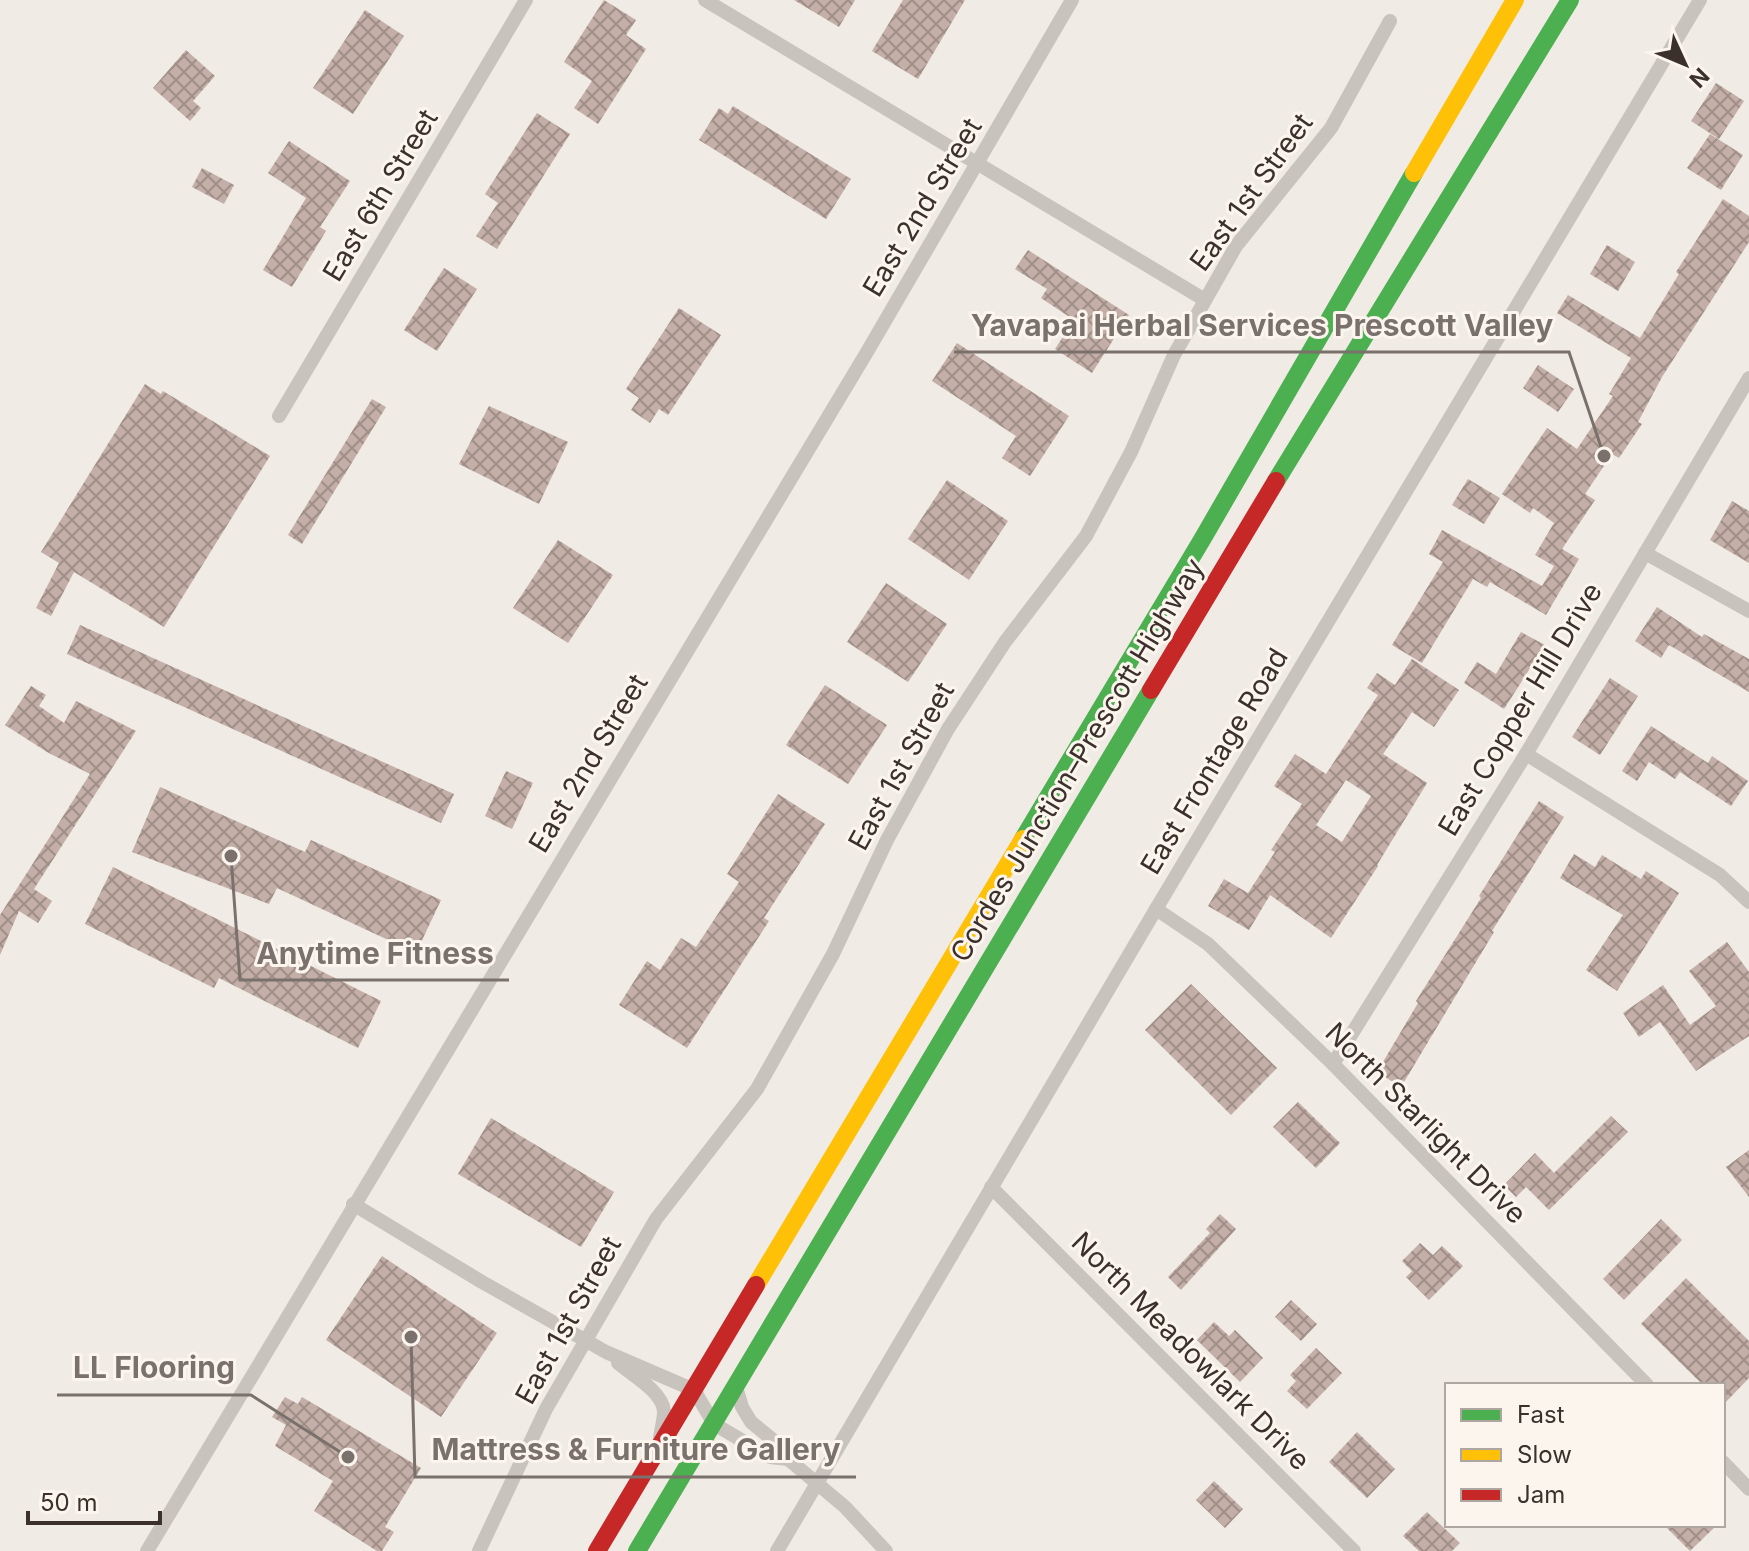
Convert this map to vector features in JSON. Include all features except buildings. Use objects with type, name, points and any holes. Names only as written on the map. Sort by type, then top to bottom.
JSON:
[{"type":"main road","name":"Cordes Junction–Prescott Highway","points":[[597,1551],[1211,525],[1515,0]]},
{"type":"main road","name":"Cordes Junction–Prescott Highway","points":[[637,1551],[1306,431],[1570,0]]},
{"type":"street","name":"East 6th Street","points":[[279,416],[526,0]]},
{"type":"street","points":[[705,0],[1205,300]]},
{"type":"street","name":"East 2nd Street","points":[[147,1551],[978,164],[1072,0]]},
{"type":"street","name":"East Frontage Road","points":[[777,1551],[1156,909],[1700,0]]},
{"type":"street","name":"East 1st Street","points":[[479,1551],[546,1409],[656,1219],[757,1089],[833,954],[887,840],[948,729],[1005,642],[1086,536],[1131,452],[1174,355],[1236,246],[1331,128],[1390,21]]},
{"type":"street","name":"East Copper Hill Drive","points":[[1333,1064],[1526,754],[1749,378]]},
{"type":"street","points":[[1645,553],[1749,611]]},
{"type":"street","points":[[1526,754],[1720,875],[1749,902]]},
{"type":"street","name":"North Starlight Drive","points":[[1156,909],[1208,944],[1333,1064],[1645,1383]]},
{"type":"street","name":"North Meadowlark Drive","points":[[991,1187],[1354,1551]]},
{"type":"street","points":[[353,1204],[606,1352],[694,1390],[714,1424],[770,1457],[788,1459]]},
{"type":"street","points":[[606,1352],[656,1395],[662,1404],[664,1413],[658,1448]]},
{"type":"street","points":[[736,1387],[746,1414],[759,1430],[845,1507],[886,1551]]},
{"type":"street","points":[[1725,1464],[1749,1489]]},
{"type":"traffic: fast","points":[[1276,481],[1570,0]]},
{"type":"traffic: fast","points":[[1023,839],[1203,538],[1414,173]]},
{"type":"traffic: fast","points":[[637,1551],[1151,690]]},
{"type":"traffic: slow","points":[[1414,173],[1515,0]]},
{"type":"traffic: slow","points":[[756,1285],[1023,839]]},
{"type":"traffic: jam","points":[[1151,690],[1276,481]]},
{"type":"traffic: jam","points":[[597,1551],[756,1285]]},
{"type":"place","name":"Yavapai Herbal Services Prescott Valley","points":[[1604,456]]},
{"type":"place","name":"Anytime Fitness","points":[[231,856]]},
{"type":"place","name":"Mattress & Furniture Gallery","points":[[411,1337]]},
{"type":"place","name":"LL Flooring","points":[[348,1457]]}]
